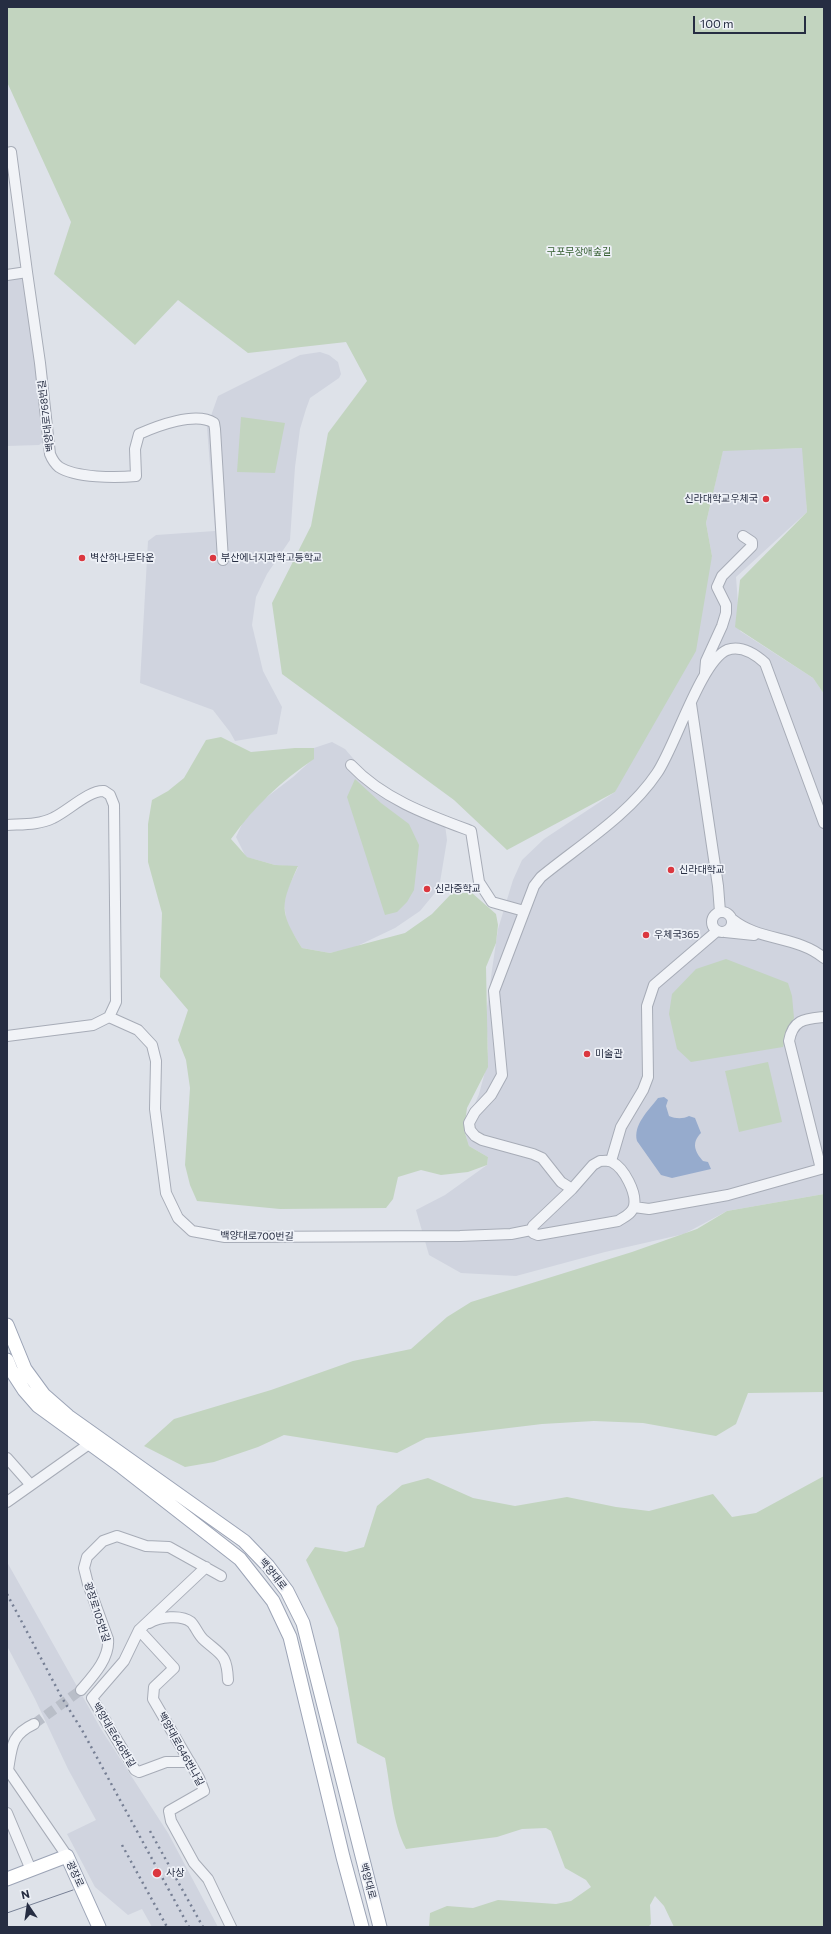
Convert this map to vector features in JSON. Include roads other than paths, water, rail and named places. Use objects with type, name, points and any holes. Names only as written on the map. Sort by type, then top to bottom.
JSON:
[{"type":"main road","name":"백양대로","points":[[7,1325],[25,1369],[44,1395],[68,1416],[244,1541],[268,1566],[287,1591],[303,1623],[380,1927]]},
{"type":"main road","name":"백양대로","points":[[8,1367],[24,1390],[38,1406],[240,1559],[273,1601],[290,1637],[343,1857],[362,1927]]},
{"type":"main road","points":[[8,1367],[25,1369]]},
{"type":"main road","name":"광장로","points":[[7,1879],[67,1856],[99,1927]]},
{"type":"street","name":"백양대로768번길","points":[[9,153],[40,363],[50,454],[56,464],[72,473],[121,477],[136,476],[135,449],[139,434],[169,423],[202,420],[214,423],[216,429],[223,560]]},
{"type":"street","points":[[7,275],[27,272]]},
{"type":"street","points":[[705,673],[706,661],[722,626],[726,613],[726,605],[717,587],[722,576],[752,546],[752,542],[743,536]]},
{"type":"street","points":[[572,1189],[561,1182],[542,1158],[533,1154],[482,1140],[475,1136],[470,1130],[469,1123],[475,1112],[491,1095],[502,1075],[494,991],[534,886],[541,877],[622,812],[641,794],[657,772],[705,673],[716,659],[726,650],[738,648],[755,654],[765,663],[824,823]]},
{"type":"street","points":[[691,704],[717,878],[720,912]]},
{"type":"street","points":[[351,765],[386,794],[436,818],[471,831],[479,882],[492,902],[524,911]]},
{"type":"street","points":[[7,825],[29,824],[51,819],[100,791],[107,792],[112,798],[116,1002],[109,1017],[93,1025],[7,1036]]},
{"type":"street","points":[[766,934],[721,932],[712,924],[712,920],[714,916],[720,912],[728,913],[733,920],[746,928],[766,934],[814,949],[824,958]]},
{"type":"street","points":[[611,1161],[621,1127],[644,1090],[648,1077],[647,1006],[654,985],[721,932],[731,928],[733,920]]},
{"type":"street","name":"백양대로700번길","points":[[109,1017],[138,1030],[152,1045],[156,1061],[155,1109],[166,1193],[178,1218],[192,1231],[225,1237],[474,1235],[511,1234],[531,1230],[533,1233],[538,1234],[618,1221],[627,1216],[634,1207]]},
{"type":"street","points":[[531,1230],[533,1226],[572,1189],[593,1165],[600,1161],[611,1161],[618,1166],[634,1197],[634,1207],[649,1209],[728,1196],[822,1169],[789,1041],[791,1030],[799,1021],[824,1017]]},
{"type":"street","points":[[7,1502],[30,1484],[89,1444]]},
{"type":"street","points":[[7,1458],[30,1484]]},
{"type":"street","name":"광장로105번길","points":[[81,1690],[99,1668],[109,1646],[84,1568],[87,1557],[103,1541],[117,1536],[146,1546],[169,1547],[221,1576]]},
{"type":"street","name":"백양대로646번길","points":[[190,1762],[166,1762],[139,1772],[135,1770],[92,1698],[124,1661],[139,1630],[206,1567]]},
{"type":"street","points":[[139,1630],[152,1622],[164,1618],[179,1618],[191,1622],[200,1635],[217,1649],[225,1659],[228,1680]]},
{"type":"street","name":"백양대로646번나길","points":[[139,1630],[174,1668],[154,1687],[153,1700],[190,1762],[204,1790],[169,1811],[171,1821],[194,1863],[208,1878],[232,1927]]},
{"type":"street","points":[[34,1724],[21,1730],[12,1744],[8,1770],[67,1856]]},
{"type":"street","points":[[7,1813],[30,1870]]},
{"type":"water","points":[[664,1097],[668,1100],[666,1106],[669,1116],[674,1118],[684,1118],[689,1116],[695,1118],[701,1133],[696,1140],[696,1151],[703,1161],[708,1162],[711,1169],[672,1178],[661,1175],[637,1141],[637,1129],[642,1118],[658,1098]]},
{"type":"tunnel","points":[[34,1724],[81,1690]]},
{"type":"tram line","points":[[7,1913],[73,1890]]},
{"type":"railway","points":[[7,1594],[62,1698],[82,1730],[189,1927]]},
{"type":"railway","points":[[150,1831],[203,1927]]},
{"type":"railway","points":[[122,1845],[167,1927]]},
{"type":"place","name":"신라대학교우체국","points":[[766,499]]},
{"type":"place","name":"벽산하나로타운","points":[[82,558]]},
{"type":"place","name":"부산에너지과학고등학교","points":[[213,558]]},
{"type":"place","name":"신라대학교","points":[[671,870]]},
{"type":"place","name":"신라중학교","points":[[427,889]]},
{"type":"place","name":"우체국365","points":[[646,935]]},
{"type":"place","name":"미술관","points":[[587,1054]]},
{"type":"place","name":"사상","points":[[157,1873]]},
{"type":"park label","name":"구포무장애숲길","points":[[579,252]]}]
